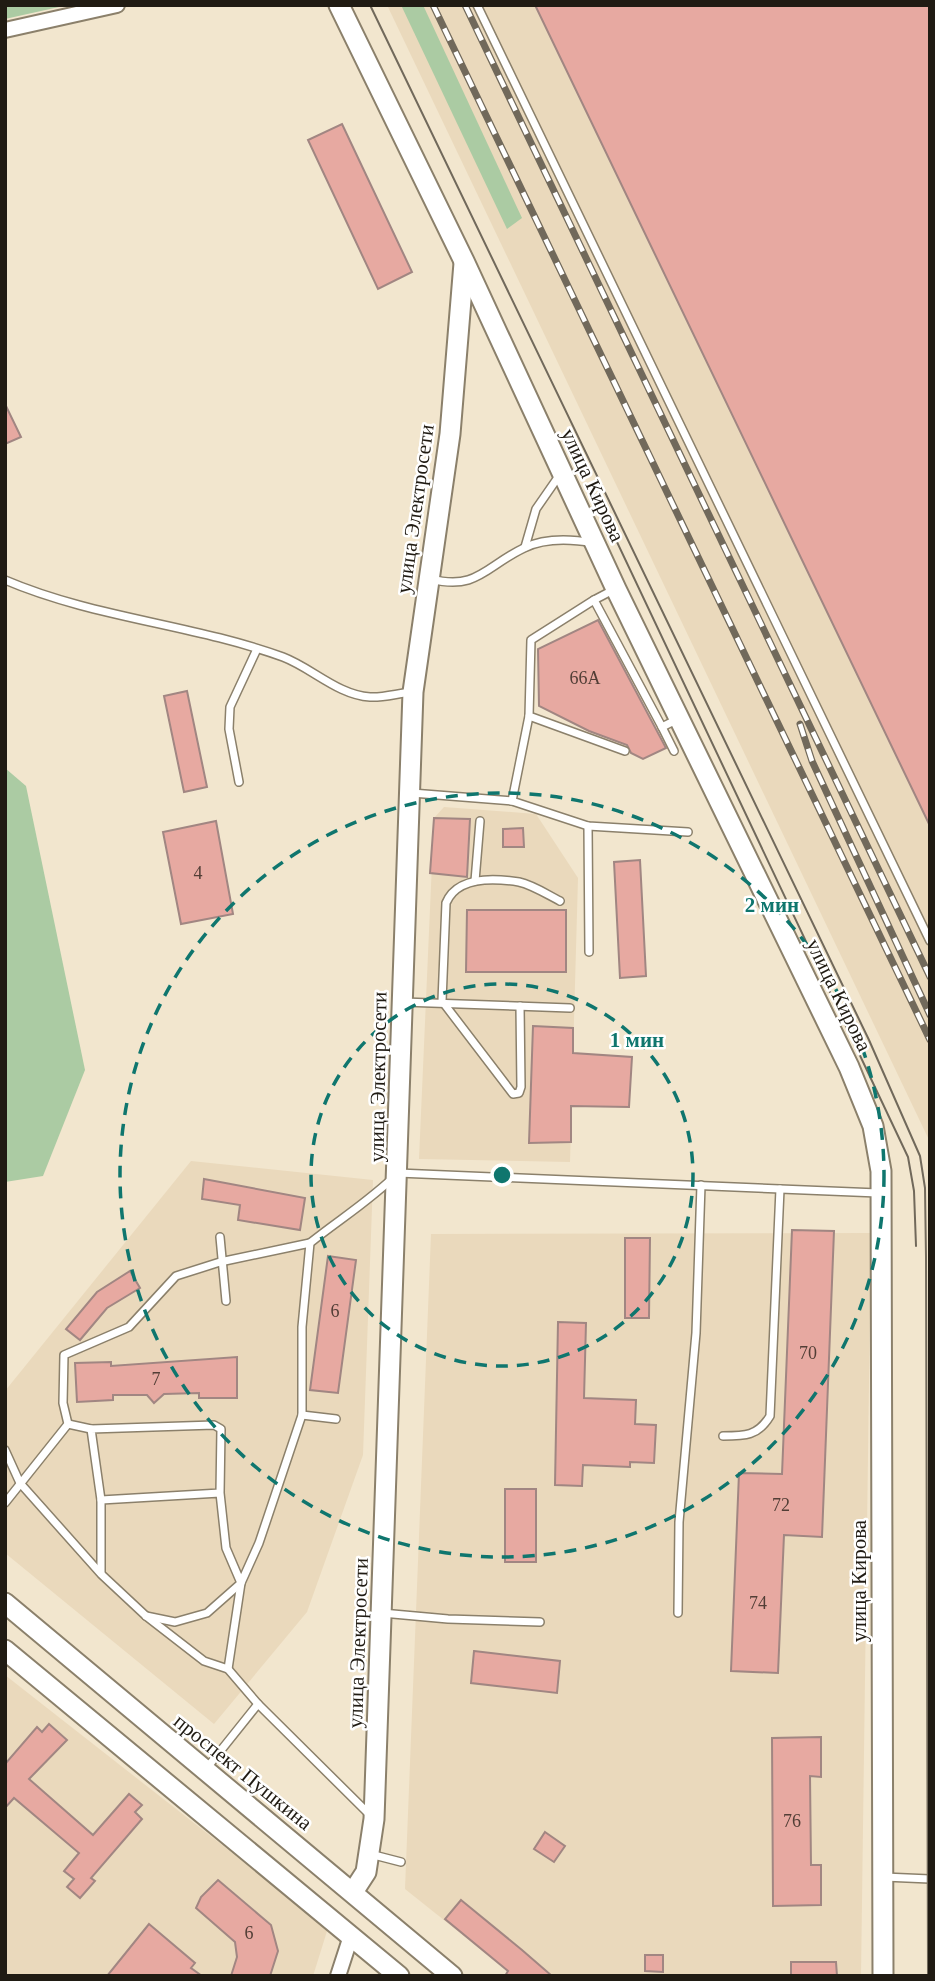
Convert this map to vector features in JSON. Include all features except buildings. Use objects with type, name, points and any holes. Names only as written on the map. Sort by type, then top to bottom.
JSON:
[{"type":"main road","name":"улица Кирова","points":[[339,5],[464,261],[562,472],[616,589],[671,722],[861,1094],[878,1151],[881,1193],[883,1976]]},
{"type":"main road","name":"улица Электросети","points":[[353,1892],[366,1872],[374,1819],[398,1173],[399,1003],[413,692],[427,578],[450,435],[464,261]]},
{"type":"main road","name":"проспект Пушкина","points":[[5,1603],[452,1976]]},
{"type":"main road","points":[[5,1650],[399,1976]]},
{"type":"street","points":[[5,30],[117,5]]},
{"type":"street","points":[[338,1976],[352,1936]]},
{"type":"lane","points":[[477,5],[930,941]]},
{"type":"lane","points":[[525,547],[536,509],[548,488],[562,472]]},
{"type":"lane","points":[[427,578],[451,584],[464,583],[525,547],[567,539],[595,544]]},
{"type":"lane","points":[[5,580],[44,596],[193,630],[257,649],[314,671],[343,690],[370,697],[413,692]]},
{"type":"lane","points":[[512,801],[529,716],[531,640],[616,589]]},
{"type":"lane","points":[[594,600],[671,722],[674,751]]},
{"type":"lane","points":[[239,782],[229,729],[230,707],[257,649]]},
{"type":"lane","points":[[529,716],[625,751]]},
{"type":"lane","points":[[408,793],[512,801],[588,826],[688,832]]},
{"type":"lane","points":[[475,881],[480,821]]},
{"type":"lane","points":[[588,826],[589,952]]},
{"type":"lane","points":[[520,1006],[521,1087],[519,1093],[513,1094],[442,1001],[446,903],[450,892],[458,886],[475,881],[521,882],[560,901]]},
{"type":"lane","points":[[399,1003],[442,1001],[570,1008]]},
{"type":"lane","points":[[68,1424],[63,1402],[64,1355],[129,1327],[176,1276],[220,1262],[310,1243],[351,1210],[372,1198],[398,1173],[881,1193]]},
{"type":"lane","points":[[678,1613],[679,1522],[696,1333],[701,1185]]},
{"type":"lane","points":[[723,1436],[751,1435],[763,1427],[769,1416],[780,1189]]},
{"type":"lane","points":[[220,1237],[220,1262],[226,1301]]},
{"type":"lane","points":[[228,1669],[241,1583],[259,1543],[302,1415],[302,1327],[310,1243]]},
{"type":"lane","points":[[302,1415],[336,1419]]},
{"type":"lane","points":[[68,1424],[91,1429],[217,1425],[221,1432],[220,1493],[226,1548],[241,1583]]},
{"type":"lane","points":[[5,1503],[68,1424]]},
{"type":"lane","points":[[91,1429],[101,1500],[101,1574]]},
{"type":"lane","points":[[5,1450],[20,1483],[101,1574],[146,1616],[204,1661],[228,1669],[258,1704],[374,1819]]},
{"type":"lane","points":[[101,1500],[220,1493]]},
{"type":"lane","points":[[146,1616],[175,1622],[192,1619],[222,1601],[241,1583]]},
{"type":"lane","points":[[382,1613],[448,1619],[540,1622]]},
{"type":"lane","points":[[205,1771],[258,1704]]},
{"type":"lane","points":[[369,1854],[401,1862]]},
{"type":"lane","points":[[883,1877],[930,1879]]},
{"type":"shaded area","points":[[387,5],[930,5],[930,1142]]},
{"type":"shaded area","points":[[444,807],[536,814],[578,878],[570,1162],[419,1159],[434,818]]},
{"type":"shaded area","points":[[191,1161],[373,1180],[363,1455],[307,1612],[214,1724],[5,1553],[5,1391]]},
{"type":"shaded area","points":[[871,1233],[861,1976],[514,1976],[405,1889],[431,1234]]},
{"type":"shaded area","points":[[5,1675],[328,1928],[313,1976],[5,1976]]},
{"type":"green space","points":[[5,5],[68,5],[5,19]]},
{"type":"green space","points":[[401,5],[423,5],[522,218],[507,229]]},
{"type":"green space","points":[[5,768],[26,786],[85,1070],[43,1176],[5,1182]]},
{"type":"tram line","points":[[370,5],[869,1040],[920,1156],[925,1188],[926,1257],[928,1976]]},
{"type":"tram line","points":[[590,485],[908,1157],[914,1191],[916,1246]]},
{"type":"railway","points":[[433,5],[930,1040]]},
{"type":"railway","points":[[465,5],[930,977]]},
{"type":"railway","points":[[800,724],[812,761],[930,1015]]}]
